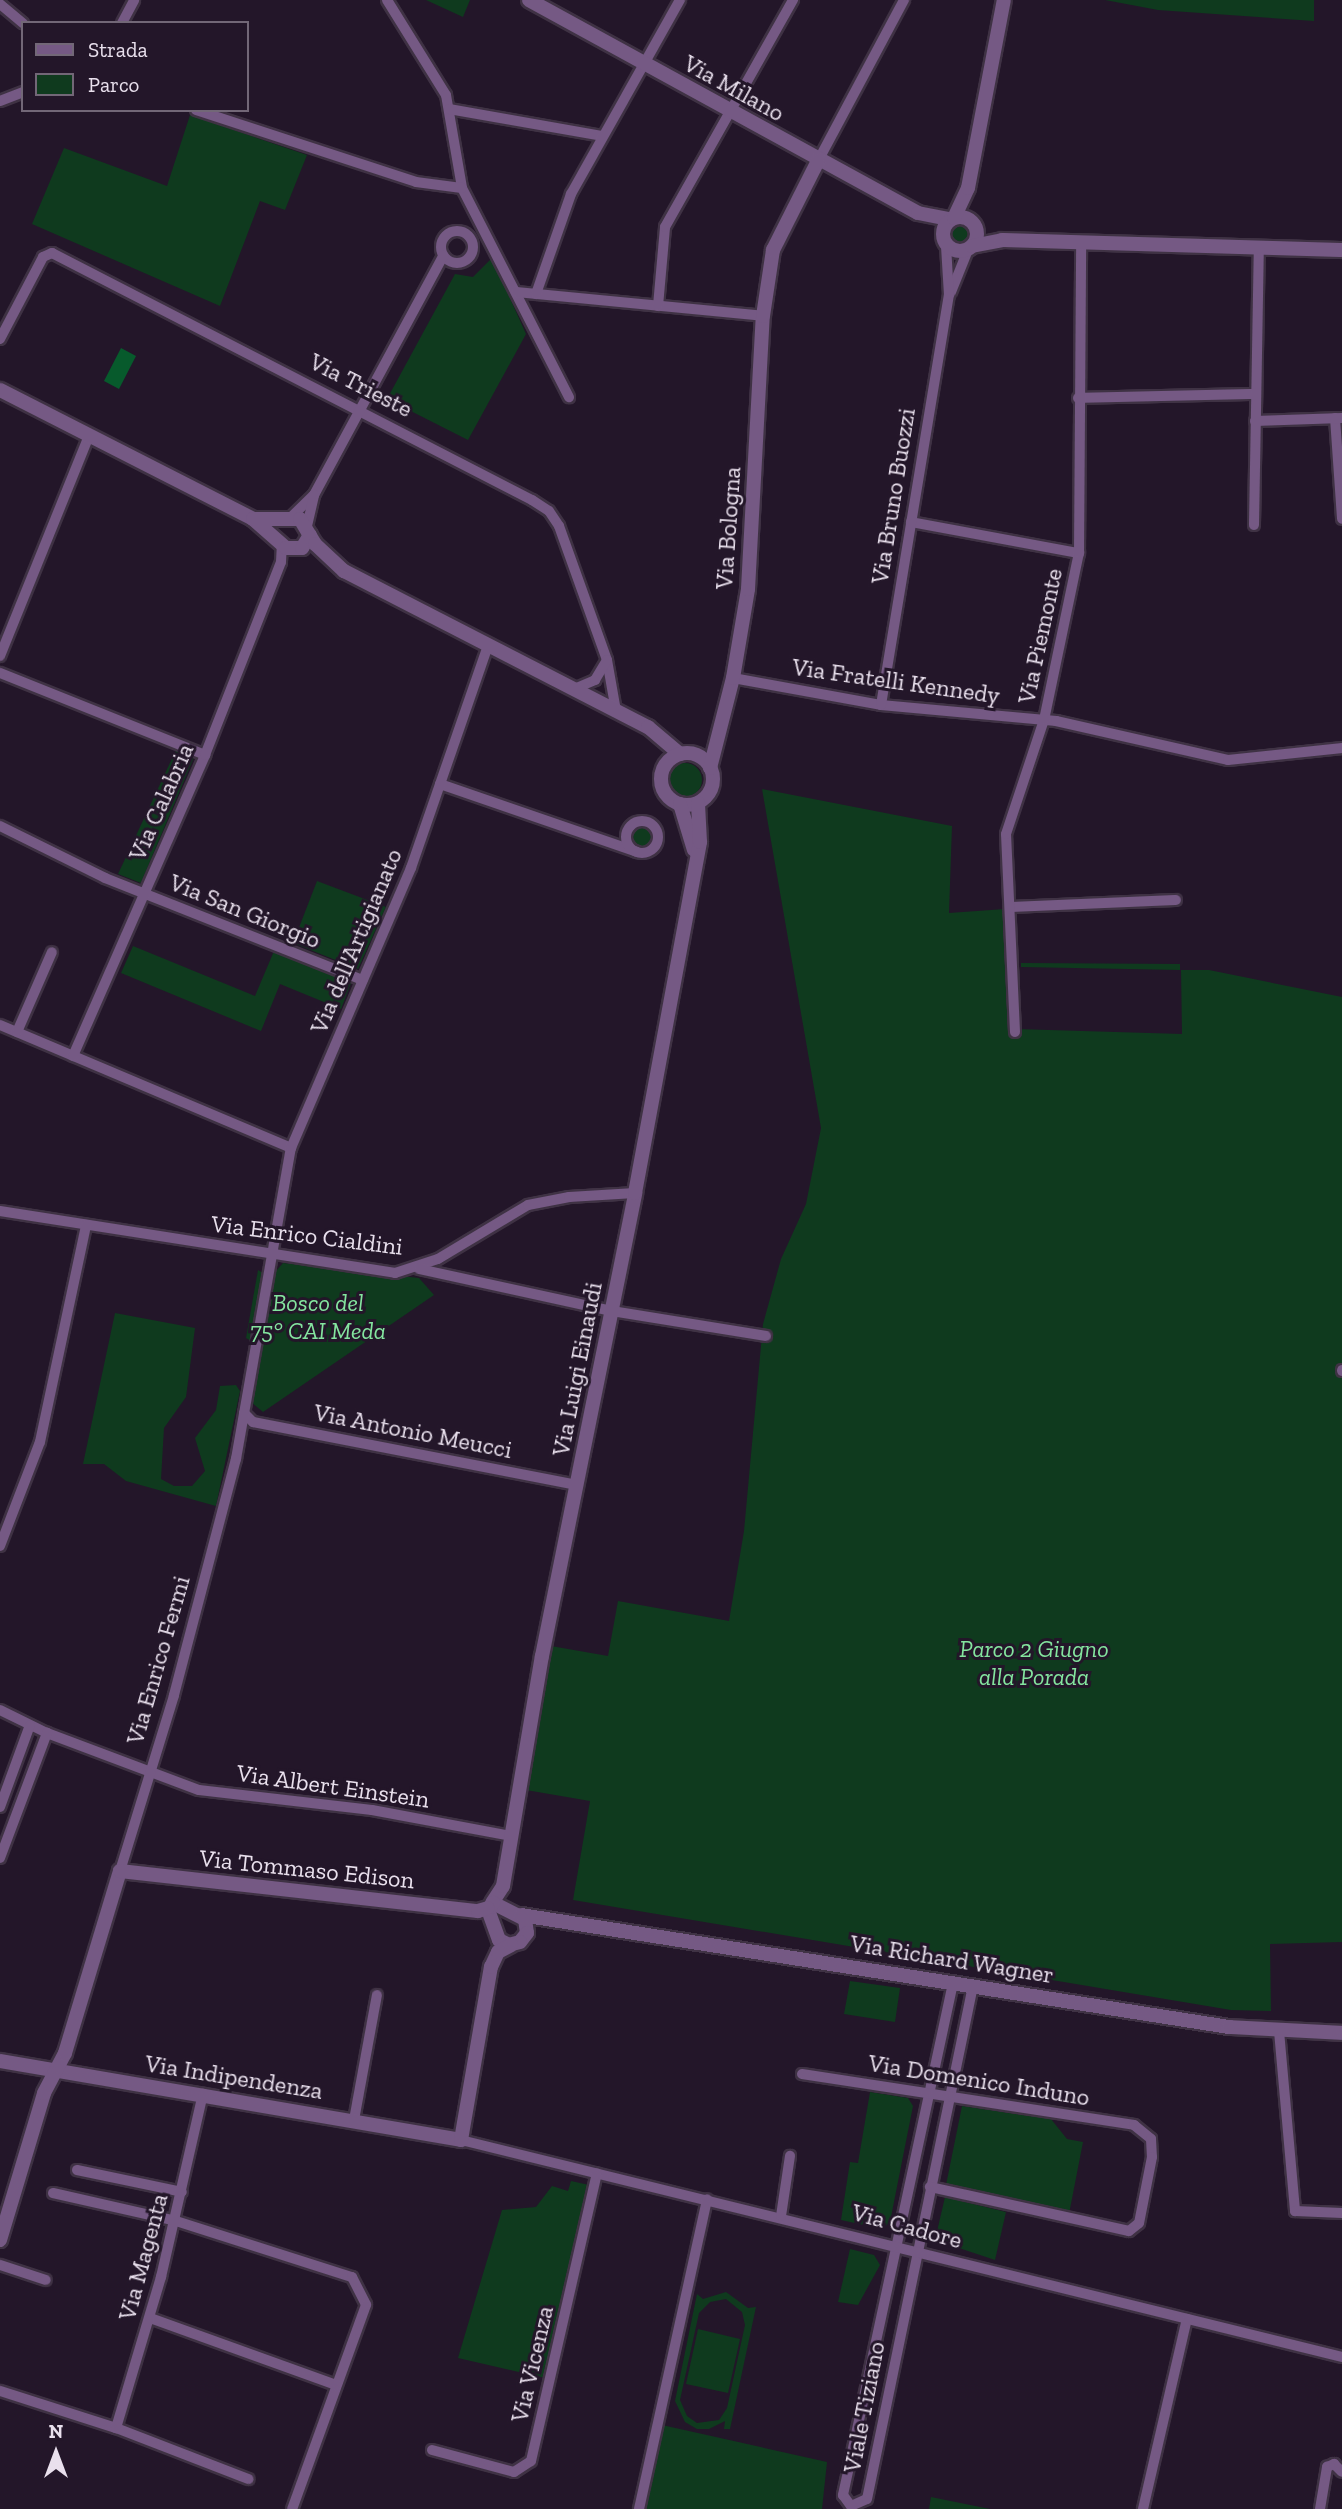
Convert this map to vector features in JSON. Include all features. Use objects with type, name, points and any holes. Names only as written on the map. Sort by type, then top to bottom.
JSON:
[{"type":"street","points":[[123,21],[134,0]]},
{"type":"street","points":[[387,0],[440,83],[449,109],[461,188],[569,397]]},
{"type":"street","name":"Via Milano","points":[[529,0],[818,161],[918,213],[952,219]]},
{"type":"street","points":[[536,294],[571,194],[641,64],[680,0]]},
{"type":"street","points":[[658,306],[665,227],[793,0]]},
{"type":"street","points":[[818,161],[904,0]]},
{"type":"street","points":[[1004,0],[968,188],[952,219],[943,227],[945,244],[957,251],[1002,240],[1259,251],[1342,250]]},
{"type":"street","points":[[0,4],[21,21]]},
{"type":"street","points":[[0,101],[21,93]]},
{"type":"street","points":[[449,109],[602,136]]},
{"type":"street","points":[[201,112],[416,182],[461,188]]},
{"type":"street","name":"Via Bologna","points":[[710,768],[733,678],[748,589],[763,316],[773,250],[818,161]]},
{"type":"street","points":[[968,188],[973,224],[970,248]]},
{"type":"street","name":"Via Milano","points":[[918,213],[945,244]]},
{"type":"street","points":[[952,219],[973,224],[1002,240]]},
{"type":"street","name":"Via Piemonte","points":[[1015,1032],[1006,834],[1044,720],[1079,554],[1081,243]]},
{"type":"street","name":"Via Bruno Buozzi","points":[[881,705],[949,295],[945,244]]},
{"type":"street","name":"Via Bruno Buozzi","points":[[949,295],[970,248]]},
{"type":"street","points":[[1254,525],[1259,251]]},
{"type":"street","name":"Via Trieste","points":[[0,339],[43,257],[52,253],[360,410],[549,511],[607,660],[616,711]]},
{"type":"street","points":[[281,562],[304,540],[314,495],[443,256]]},
{"type":"street","points":[[516,292],[763,316]]},
{"type":"street","points":[[0,390],[253,519],[281,542],[304,540]]},
{"type":"street","points":[[1078,398],[1256,394]]},
{"type":"street","points":[[1255,421],[1338,418],[1342,519]]},
{"type":"street","points":[[0,656],[89,436]]},
{"type":"street","points":[[281,562],[278,529],[314,495]]},
{"type":"street","points":[[253,519],[287,520],[304,540],[383,594],[648,727],[680,754],[696,755],[719,741]]},
{"type":"street","points":[[911,522],[1079,554]]},
{"type":"street","name":"Via Calabria","points":[[73,1056],[205,755],[281,562]]},
{"type":"street","name":"Via dell'Artigianato","points":[[270,1253],[291,1148],[411,868],[488,646]]},
{"type":"street","points":[[574,689],[595,680],[607,660]]},
{"type":"street","points":[[0,673],[205,755]]},
{"type":"street","name":"Via Fratelli Kennedy","points":[[733,678],[881,705],[1044,720],[1228,760],[1342,748]]},
{"type":"street","points":[[633,720],[653,743],[664,767],[663,789],[680,804],[698,803],[712,784],[710,768],[696,755]]},
{"type":"street","points":[[664,767],[680,754]]},
{"type":"street","points":[[440,784],[613,845],[637,852],[654,848],[658,838],[656,828],[637,822],[621,843],[613,845]]},
{"type":"street","name":"Via Luigi Einaudi","points":[[490,1905],[503,1886],[577,1485],[635,1193],[700,842],[698,803]]},
{"type":"street","name":"Via Luigi Einaudi","points":[[680,804],[695,862]]},
{"type":"street","name":"Via San Giorgio","points":[[0,826],[58,858],[362,980]]},
{"type":"street","points":[[627,833],[627,843],[637,852]]},
{"type":"street","points":[[1010,906],[1175,900]]},
{"type":"street","points":[[17,1032],[52,952]]},
{"type":"street","points":[[0,1025],[291,1148]]},
{"type":"street","name":"Via Enrico Cialdini","points":[[0,1211],[395,1273],[419,1269],[528,1205],[569,1197],[635,1193]]},
{"type":"street","points":[[0,1546],[40,1442],[86,1225]]},
{"type":"street","name":"Via Enrico Fermi","points":[[0,2240],[4,2208],[44,2093],[57,2070],[120,1871],[223,1509],[244,1413],[270,1253]]},
{"type":"street","points":[[419,1269],[612,1311],[766,1336]]},
{"type":"street","name":"Via Antonio Meucci","points":[[244,1413],[253,1422],[577,1485]]},
{"type":"street","name":"Via Albert Einstein","points":[[0,1710],[47,1733],[151,1769],[199,1790],[372,1810],[512,1836]]},
{"type":"street","points":[[0,1807],[30,1725]]},
{"type":"street","points":[[0,1858],[47,1733]]},
{"type":"street","name":"Via Tommaso Edison","points":[[120,1871],[478,1911],[490,1905]]},
{"type":"street","points":[[503,1886],[508,1903],[528,1926],[518,1942]]},
{"type":"street","points":[[490,1905],[497,1937],[518,1942]]},
{"type":"street","name":"Via Richard Wagner","points":[[490,1905],[555,1923],[953,1983],[1279,2031],[1342,2033]]},
{"type":"street","points":[[461,2140],[491,1967],[498,1952],[555,1923]]},
{"type":"street","name":"Viale Tiziano","points":[[953,1983],[844,2494],[851,2506],[867,2499],[973,1986]]},
{"type":"street","points":[[354,2120],[377,1995]]},
{"type":"street","points":[[1279,2031],[1295,2211],[1342,2213]]},
{"type":"street","name":"Via Indipendenza","points":[[0,2061],[461,2140]]},
{"type":"street","name":"Via Domenico Induno","points":[[803,2074],[1134,2125],[1148,2133],[1153,2146],[1139,2222],[1129,2231],[930,2187]]},
{"type":"street","name":"Via Magenta","points":[[116,2428],[176,2221],[203,2094]]},
{"type":"street","name":"Via Cadore","points":[[461,2140],[781,2216],[1342,2357]]},
{"type":"street","points":[[781,2216],[790,2156]]},
{"type":"street","points":[[77,2170],[182,2192]]},
{"type":"street","name":"Via Vicenza","points":[[432,2450],[514,2472],[531,2461],[597,2173]]},
{"type":"street","points":[[53,2193],[176,2221],[352,2277],[366,2305],[292,2509]]},
{"type":"street","points":[[639,2509],[707,2199]]},
{"type":"street","points":[[0,2265],[46,2280]]},
{"type":"street","points":[[150,2318],[336,2385]]},
{"type":"street","points":[[1143,2509],[1187,2319]]},
{"type":"street","points":[[0,2391],[74,2413],[248,2479]]},
{"type":"street","points":[[1320,2509],[1327,2467],[1334,2465],[1342,2472]]},
{"type":"green space","points":[[426,0],[470,0],[463,17]]},
{"type":"green space","points":[[1105,0],[1314,0],[1314,21],[1158,10]]},
{"type":"green space","points":[[190,115],[307,155],[285,210],[260,201],[220,306],[32,224],[64,148],[167,186]]},
{"type":"green space","points":[[956,224],[964,224],[970,234],[964,244],[956,244],[950,238],[950,230]]},
{"type":"green space","points":[[492,258],[526,334],[468,440],[387,399],[455,274],[473,277]]},
{"type":"green space","points":[[176,750],[194,757],[141,883],[118,874]]},
{"type":"green space","points":[[685,763],[697,768],[702,780],[697,792],[685,797],[673,792],[668,780],[673,768]]},
{"type":"green space","name":"Parco 2 Giugno alla Porada","points":[[762,789],[952,826],[949,913],[1005,909],[1013,1029],[1182,1034],[1181,970],[1209,970],[1342,997],[1342,1942],[1270,1944],[1271,2011],[1231,2010],[573,1900],[590,1801],[526,1790],[551,1646],[608,1656],[618,1601],[729,1621],[744,1531],[763,1324],[781,1259],[806,1204],[821,1128]]},
{"type":"green space","points":[[642,825],[650,829],[654,837],[650,845],[642,849],[634,845],[630,837],[634,829]]},
{"type":"green space","points":[[317,881],[386,907],[358,969],[293,943]]},
{"type":"green space","points":[[133,946],[255,996],[274,951],[351,983],[341,1009],[280,984],[261,1031],[121,973]]},
{"type":"green space","points":[[1021,963],[1180,964],[1180,970],[1021,967]]},
{"type":"green space","name":"Bosco del 75° CAI Meda","points":[[283,1263],[419,1278],[434,1295],[263,1412],[251,1402],[275,1272]]},
{"type":"green space","points":[[258,1270],[263,1273],[251,1341],[246,1338]]},
{"type":"green space","points":[[115,1313],[195,1328],[186,1397],[164,1428],[161,1479],[174,1486],[192,1486],[205,1471],[195,1438],[216,1410],[220,1386],[236,1385],[240,1391],[216,1506],[126,1481],[104,1464],[83,1464]]},
{"type":"green space","points":[[850,1981],[900,1988],[895,2022],[844,2014]]},
{"type":"green space","points":[[870,2092],[908,2098],[913,2106],[890,2222],[882,2229],[841,2220],[850,2162],[858,2163]]},
{"type":"green space","points":[[962,2106],[1051,2119],[1067,2139],[1083,2142],[1069,2214],[946,2185]]},
{"type":"green space","points":[[571,2181],[589,2185],[545,2378],[458,2358],[502,2210],[536,2207],[552,2186],[568,2191]]},
{"type":"green space","points":[[945,2197],[1006,2212],[995,2260],[935,2240]]},
{"type":"green space","points":[[850,2249],[874,2255],[880,2265],[858,2305],[838,2302]]},
{"type":"green space","points":[[726,2292],[748,2308],[756,2307],[730,2429],[724,2429],[725,2421],[709,2429],[697,2429],[685,2422],[675,2401],[697,2294],[703,2299]],"holes":[[[726,2299],[742,2312],[745,2325],[727,2408],[719,2420],[697,2423],[687,2416],[680,2400],[699,2313],[710,2302]]]},
{"type":"green space","points":[[698,2329],[740,2339],[728,2393],[686,2384]]},
{"type":"green space","points":[[662,2425],[827,2462],[822,2509],[644,2509]]},
{"type":"green space","points":[[931,2497],[990,2509],[929,2509]]},
{"type":"shaded area","points":[[121,348],[136,356],[119,389],[104,381]]}]
